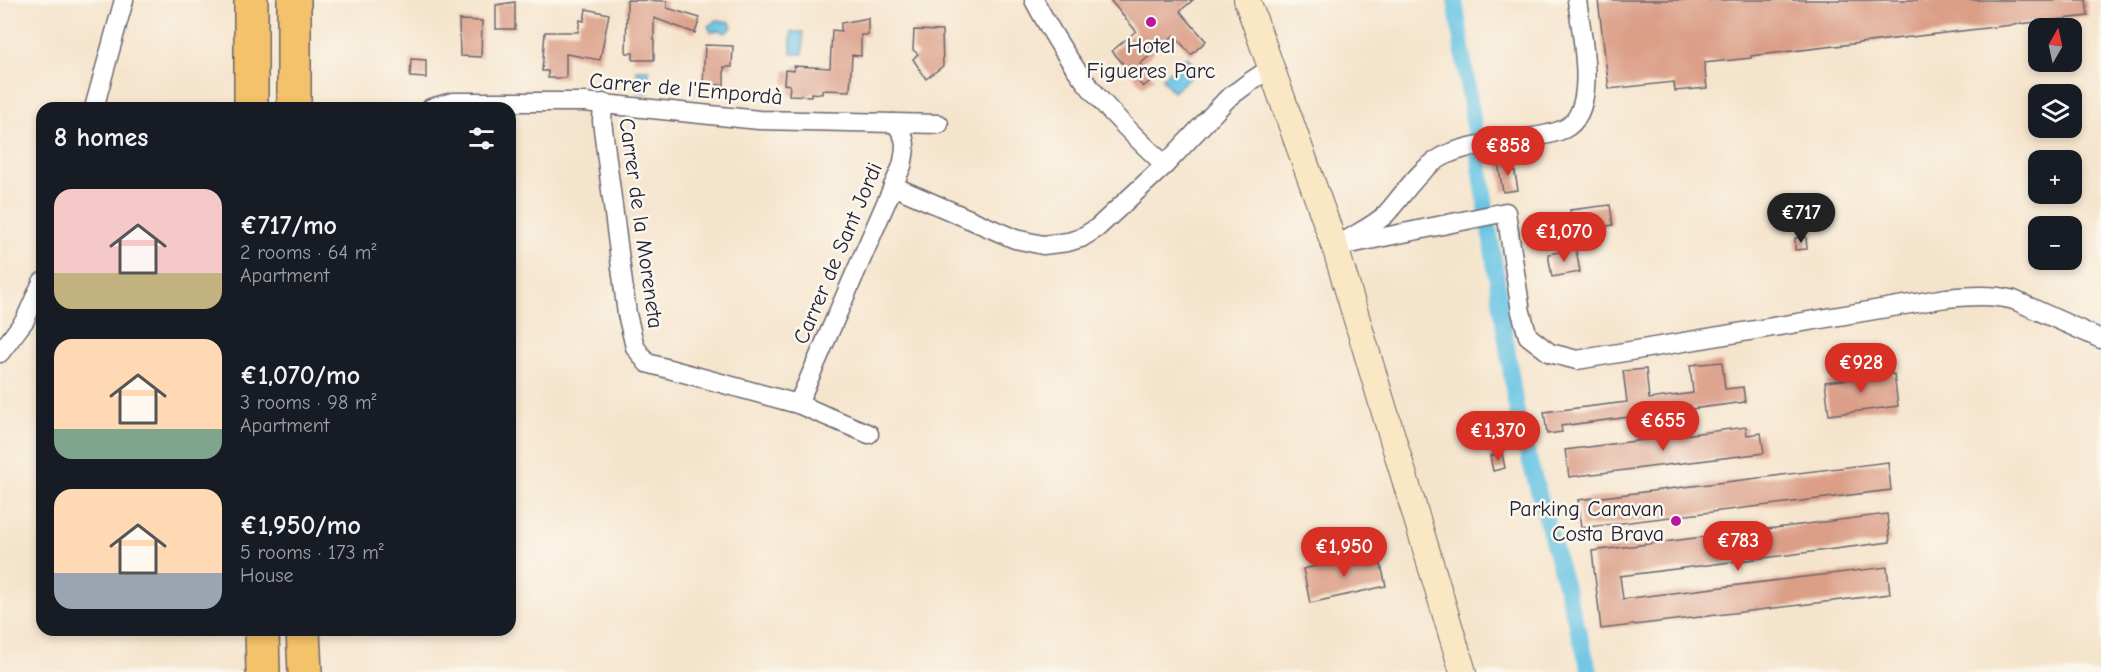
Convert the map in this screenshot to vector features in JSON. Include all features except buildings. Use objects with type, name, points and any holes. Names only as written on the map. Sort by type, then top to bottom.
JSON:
[{"type":"highway","points":[[251,0],[251,102]]},
{"type":"highway","points":[[294,0],[294,102]]},
{"type":"highway","points":[[262,636],[263,672]]},
{"type":"highway","points":[[303,636],[305,672]]},
{"type":"main road","points":[[1247,0],[1335,247],[1463,672]]},
{"type":"street","points":[[96,102],[124,0]]},
{"type":"street","points":[[1034,0],[1049,28],[1088,86],[1136,138],[1165,165]]},
{"type":"street","points":[[1335,247],[1385,215],[1415,177],[1446,155],[1467,147],[1549,135],[1566,128],[1579,114],[1585,98],[1586,83],[1577,0]]},
{"type":"street","points":[[893,186],[1016,239],[1043,245],[1055,245],[1081,238],[1097,228],[1165,165],[1227,99],[1271,68]]},
{"type":"street","name":"Carrer de l'Empordà","points":[[516,103],[603,104],[759,120],[939,124]]},
{"type":"street","name":"Carrer de la Moreneta","points":[[603,104],[602,121],[625,303],[635,347],[647,363],[798,404],[869,434]]},
{"type":"street","name":"Carrer de Sant Jordi","points":[[798,404],[902,166],[906,150],[904,137],[894,123]]},
{"type":"street","points":[[1335,247],[1506,212],[1521,312],[1528,336],[1550,353],[1577,360],[1946,298],[1977,295],[1999,296],[2014,300],[2101,339]]},
{"type":"street","points":[[0,353],[25,320],[36,295]]},
{"type":"water","points":[[717,20],[730,22],[732,28],[725,33],[719,30],[711,32],[708,26]]},
{"type":"water","points":[[791,32],[803,32],[803,54],[791,54]]},
{"type":"water","points":[[1187,57],[1199,70],[1173,92],[1162,78]]},
{"type":"water","points":[[637,70],[649,70],[649,93],[637,92]]},
{"type":"waterway","points":[[1455,0],[1516,408],[1590,672]]},
{"type":"place","name":"Hotel Figueres Parc","points":[[1151,22]]},
{"type":"place","name":"Parking Caravan Costa Brava","points":[[1676,521]]}]
